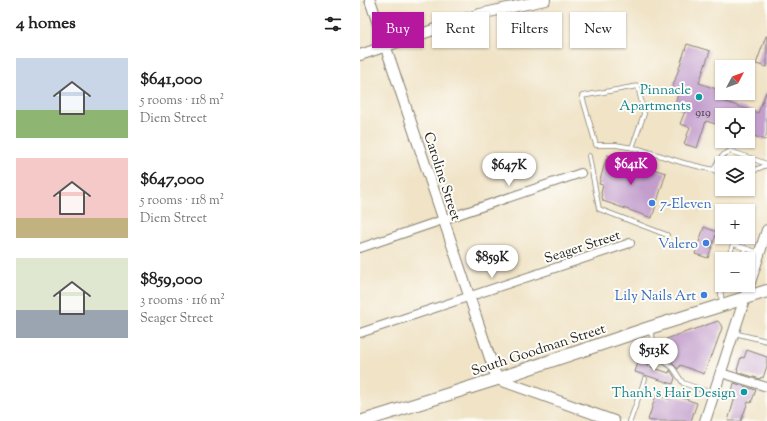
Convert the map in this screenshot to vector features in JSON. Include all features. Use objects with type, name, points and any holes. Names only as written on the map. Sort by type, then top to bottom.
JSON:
[{"type":"main road","name":"South Goodman Street","points":[[363,421],[745,297],[766,292]]},
{"type":"street","name":"Caroline Street","points":[[370,0],[374,12]]},
{"type":"street","points":[[424,33],[480,14],[528,2],[545,0]]},
{"type":"street","points":[[360,55],[379,48]]},
{"type":"street","name":"Caroline Street","points":[[386,48],[496,379]]},
{"type":"street","points":[[360,248],[582,173]]},
{"type":"street","points":[[705,421],[767,230]]},
{"type":"street","name":"Seager Street","points":[[360,334],[630,243]]},
{"type":"street","points":[[721,373],[767,387]]},
{"type":"street","points":[[496,379],[614,421]]},
{"type":"lane","points":[[632,148],[644,114],[638,86],[582,96],[596,146],[616,145],[632,148],[639,149],[684,163],[714,170],[717,162],[724,154],[730,151],[767,164]]},
{"type":"lane","points":[[589,156],[599,210],[667,235]]},
{"type":"lane","points":[[755,170],[767,164]]},
{"type":"lane","points":[[730,252],[733,244],[760,253]]},
{"type":"lane","points":[[744,252],[745,248]]},
{"type":"lane","points":[[721,292],[722,305]]},
{"type":"lane","points":[[649,328],[662,360],[673,368],[683,383],[714,395]]},
{"type":"lane","points":[[734,333],[767,341]]},
{"type":"lane","points":[[630,421],[645,379]]},
{"type":"building","points":[[767,36],[767,67],[756,64]]},
{"type":"building","name":"Pinnacle Apartments","points":[[687,44],[710,51],[699,83],[715,89],[715,100],[720,100],[743,108],[715,108],[715,124],[706,121],[697,148],[684,144],[690,127],[680,124],[685,111],[674,107],[679,91],[672,89]]},
{"type":"building","name":"Pinnacle Apartments","points":[[767,92],[767,133],[765,140],[755,136],[755,112],[758,113]]},
{"type":"building","points":[[607,155],[666,173],[652,218],[603,201],[601,193],[603,185],[599,184]]},
{"type":"building","name":"Valero","points":[[704,227],[715,231],[715,238],[708,258],[695,254]]},
{"type":"building","points":[[718,321],[722,328],[704,374],[680,365],[678,369],[672,363],[676,351],[670,349],[666,339]]},
{"type":"building","points":[[747,350],[767,357],[767,366],[763,378],[761,377],[760,379],[737,372],[741,357],[744,358]]},
{"type":"building","points":[[639,359],[649,362],[648,366],[669,373],[670,370],[675,378],[673,384],[635,372]]},
{"type":"building","points":[[734,383],[756,390],[751,403],[748,402],[741,421],[728,421],[735,397],[731,396]]},
{"type":"building","points":[[671,394],[697,403],[691,421],[648,420],[656,395],[669,399]]},
{"type":"place","name":"Pinnacle Apartments","points":[[699,97]]},
{"type":"place","name":"7-Eleven","points":[[652,203]]},
{"type":"place","name":"Valero","points":[[706,243]]},
{"type":"place","name":"Lily Nails Art","points":[[704,295]]},
{"type":"place","name":"Thanh's Hair Design","points":[[744,392]]}]
